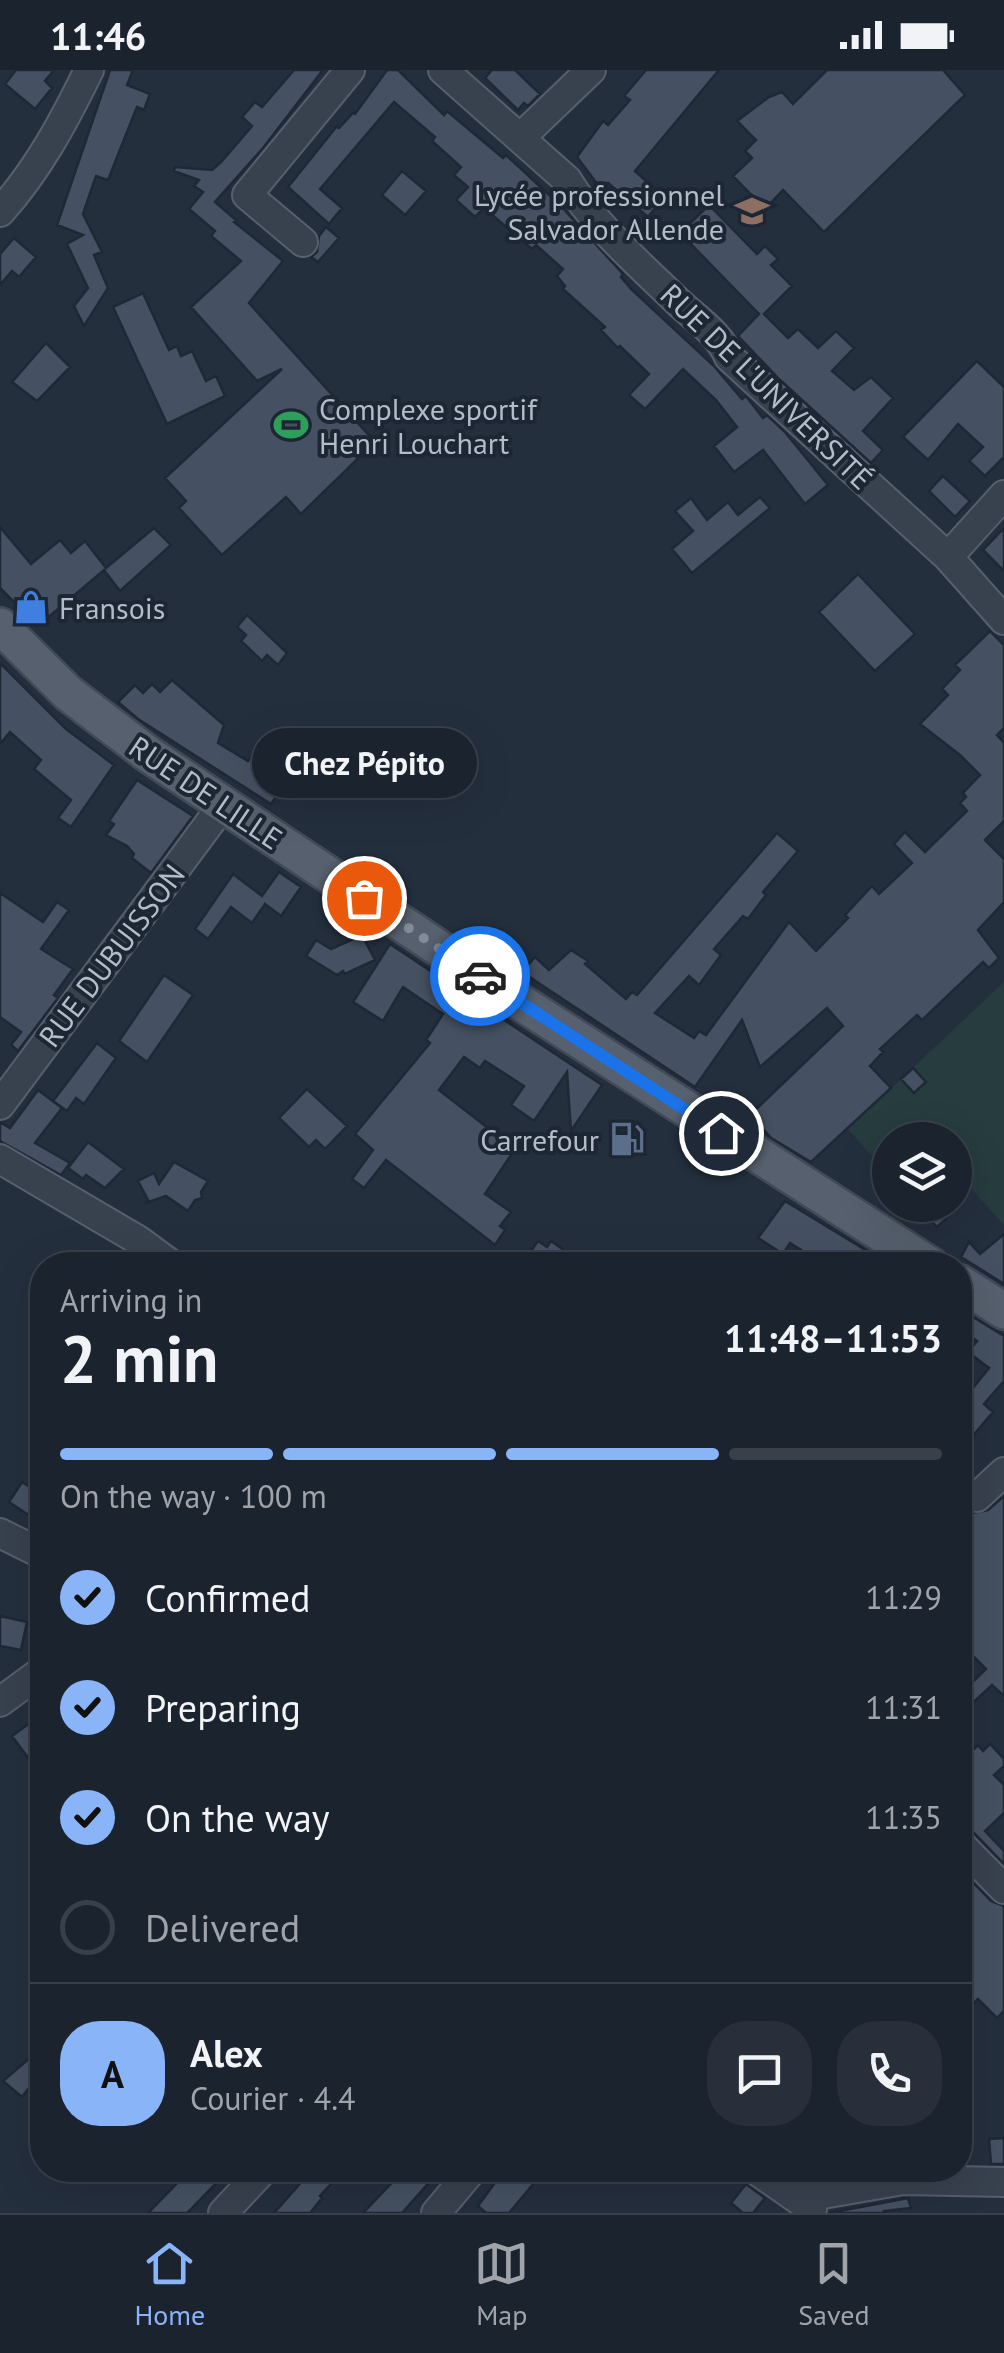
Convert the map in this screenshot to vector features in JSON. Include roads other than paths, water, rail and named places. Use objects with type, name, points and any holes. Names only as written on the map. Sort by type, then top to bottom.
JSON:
[{"type":"main road","name":"RUE DE LILLE","points":[[0,626],[97,717],[223,805],[509,996],[910,1252]]},
{"type":"main road","points":[[972,1291],[1004,1311]]},
{"type":"street","points":[[0,212],[33,171],[89,70]]},
{"type":"street","points":[[303,242],[248,195],[350,70]]},
{"type":"street","name":"RUE DE L'UNIVERSITÉ","points":[[443,70],[568,180],[580,201],[678,302],[723,342],[729,357],[948,557],[1004,620]]},
{"type":"street","points":[[520,138],[591,70]]},
{"type":"street","points":[[948,557],[1004,495]]},
{"type":"street","name":"RUE DUBUISSON","points":[[0,1106],[223,805]]},
{"type":"street","points":[[0,1159],[154,1252]]},
{"type":"street","points":[[977,1497],[1004,1472]]},
{"type":"street","points":[[0,1533],[30,1548]]},
{"type":"street","points":[[0,1702],[30,1680]]},
{"type":"street","points":[[972,1856],[1004,1889]]},
{"type":"street","points":[[972,2181],[1004,2182]]},
{"type":"street","points":[[223,2213],[252,2182]]},
{"type":"street","points":[[436,2213],[462,2182]]},
{"type":"street","points":[[773,2182],[808,2206],[896,2182]]},
{"type":"place","name":"Lycée professionnel Salvador Allende","points":[[752,211]]},
{"type":"place","name":"Complexe sportif Henri Louchart","points":[[291,425]]},
{"type":"place","name":"Fransois","points":[[31,607]]},
{"type":"place","name":"Chez Pépito","points":[[364,898]]},
{"type":"place","name":"Carrefour","points":[[627,1139]]}]
